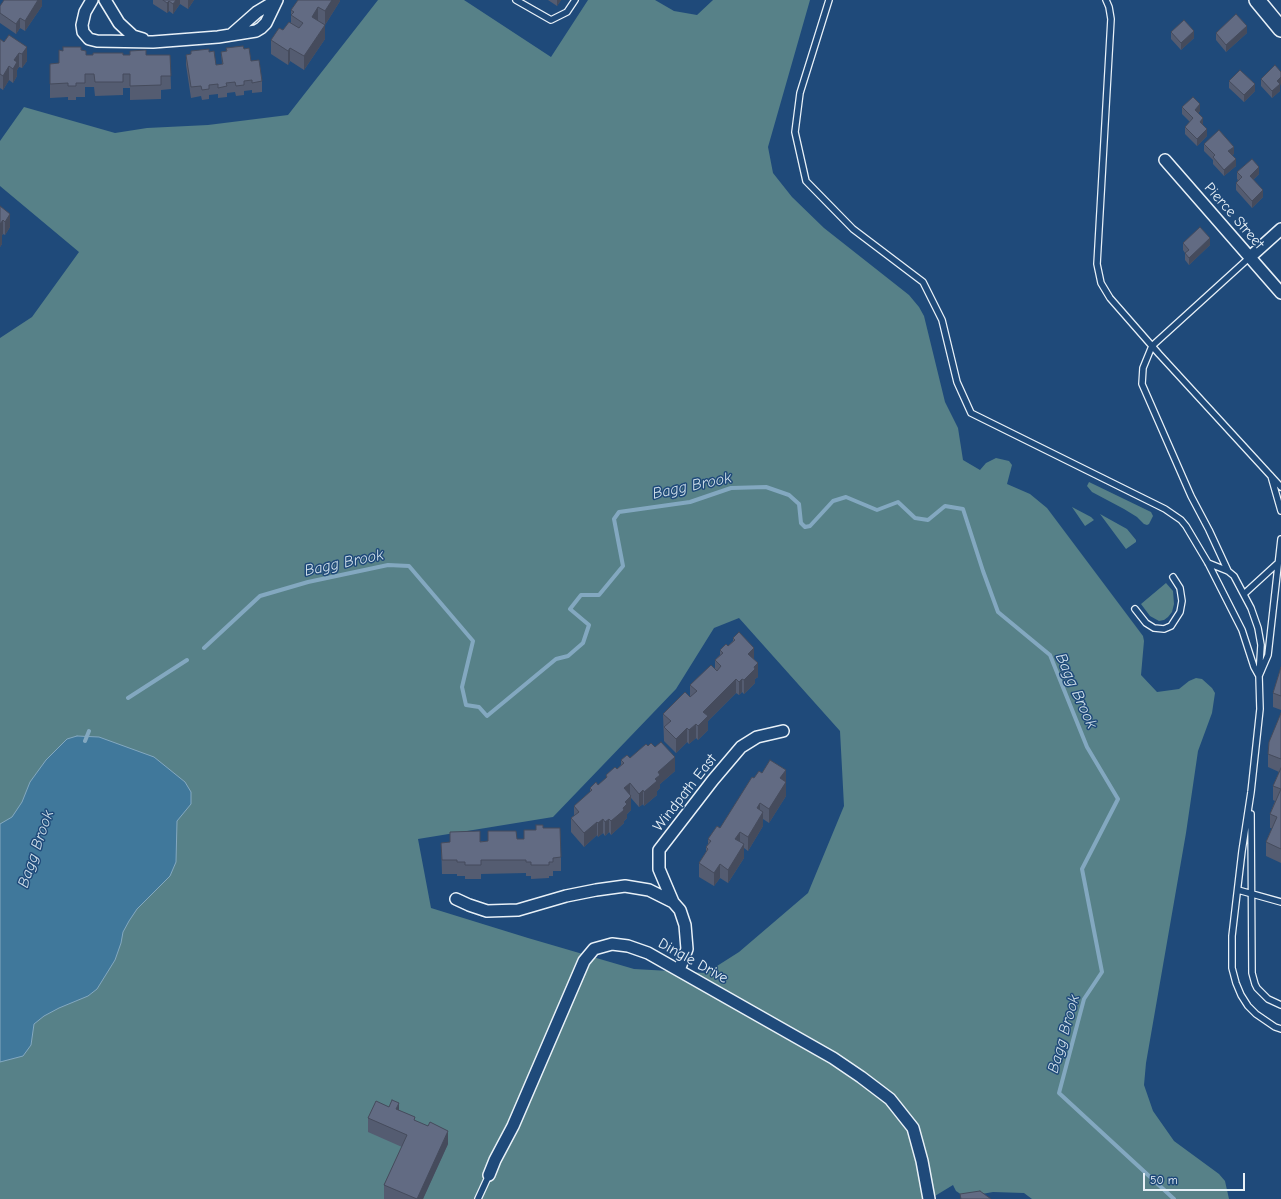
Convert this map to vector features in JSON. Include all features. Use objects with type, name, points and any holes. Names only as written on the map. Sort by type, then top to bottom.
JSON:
[{"type":"main road","points":[[1257,0],[1281,29]]},
{"type":"street","points":[[92,0],[85,12],[82,25],[83,32],[89,39],[97,41],[153,42],[248,33],[261,28],[269,17],[277,0]]},
{"type":"street","points":[[105,0],[116,19],[127,31],[140,38],[153,42]]},
{"type":"street","name":"Pierce Street","points":[[1165,160],[1281,293]]},
{"type":"street","points":[[1250,257],[1281,229]]},
{"type":"street","name":"Windpath East","points":[[679,970],[686,949],[685,925],[680,910],[673,902],[659,869],[659,850],[708,786],[741,747],[757,737],[783,732]]},
{"type":"street","points":[[456,899],[469,905],[487,910],[518,910],[566,896],[625,886],[649,890],[673,902]]},
{"type":"street","name":"Dingle Drive","points":[[489,1175],[495,1160],[513,1126],[584,961],[594,949],[612,944],[628,946],[648,953],[679,970],[833,1058],[890,1099],[913,1128],[922,1161],[929,1199]]},
{"type":"lane","points":[[516,0],[551,20],[568,12],[575,0]]},
{"type":"lane","points":[[829,0],[800,93],[795,132],[806,181],[854,228],[923,282],[942,320],[957,382],[971,413],[1087,469],[1170,512],[1186,526],[1208,564],[1242,630],[1254,667],[1259,676]]},
{"type":"lane","points":[[1106,0],[1111,18],[1097,264],[1101,283],[1110,298],[1152,346],[1281,487]]},
{"type":"lane","points":[[1228,571],[1191,496],[1142,384],[1143,368],[1152,346],[1250,257]]},
{"type":"lane","points":[[1271,475],[1281,511]]},
{"type":"lane","points":[[1259,676],[1268,656],[1280,561],[1281,539]]},
{"type":"lane","points":[[1244,594],[1280,561]]},
{"type":"lane","points":[[1208,564],[1228,571],[1234,576],[1251,608],[1258,628],[1261,645],[1259,676],[1260,709],[1251,792],[1232,936],[1232,968],[1236,983],[1248,1006],[1256,1014],[1275,1027],[1281,1029]]},
{"type":"lane","points":[[1135,609],[1146,623],[1154,628],[1164,629],[1171,626],[1180,612],[1182,601],[1180,588],[1173,577]]},
{"type":"lane","points":[[1251,792],[1251,936],[1253,979],[1257,988],[1263,995],[1281,1005]]},
{"type":"lane","points":[[1238,890],[1281,902]]},
{"type":"lane","points":[[478,1199],[489,1175]]},
{"type":"green space","points":[[378,0],[464,0],[551,57],[588,0],[655,0],[674,11],[697,15],[713,0],[810,0],[768,147],[773,173],[792,197],[824,228],[909,295],[919,307],[924,316],[945,402],[958,428],[963,460],[980,470],[986,463],[996,458],[1009,461],[1012,465],[1007,484],[1030,494],[1047,508],[1143,636],[1144,641],[1141,675],[1157,692],[1179,689],[1189,681],[1196,678],[1202,679],[1212,688],[1215,693],[1212,713],[1198,751],[1186,833],[1146,1063],[1144,1085],[1153,1111],[1174,1141],[1219,1174],[1225,1181],[1229,1199],[1032,1199],[1024,1193],[993,1192],[965,1197],[956,1191],[953,1185],[930,1199],[0,1199],[0,338],[32,317],[79,252],[0,186],[0,141],[24,107],[115,133],[147,128],[208,125],[288,115]],"holes":[[[739,618],[840,731],[844,806],[808,893],[739,952],[706,973],[634,969],[431,908],[418,839],[553,817],[676,689],[714,628]]]},
{"type":"green space","points":[[1089,482],[1151,512],[1153,516],[1149,524],[1144,524],[1137,517],[1124,509],[1092,492],[1087,486]]},
{"type":"green space","points":[[1072,507],[1091,517],[1094,520],[1085,526]]},
{"type":"green space","points":[[1100,514],[1127,529],[1136,542],[1126,549]]},
{"type":"green space","points":[[1166,583],[1173,591],[1174,604],[1172,612],[1168,617],[1159,621],[1150,616],[1141,604]]},
{"type":"water","points":[[77,736],[99,737],[154,757],[185,782],[191,792],[191,804],[177,821],[176,862],[170,876],[137,909],[129,921],[123,932],[115,960],[97,989],[88,996],[44,1016],[34,1024],[31,1045],[23,1056],[0,1062],[0,824],[12,817],[22,802],[30,782],[46,760],[67,739]]},
{"type":"building","points":[[4,0],[38,0],[25,21],[20,18],[16,24],[0,13],[0,6]]},
{"type":"building","points":[[163,0],[176,0],[173,4],[169,1],[167,3]]},
{"type":"building","points":[[298,0],[332,0],[325,11],[318,7],[312,17],[325,25],[304,56],[290,48],[288,51],[271,40],[279,28],[283,30],[289,22],[299,28],[303,23],[291,15],[294,12],[291,10]]},
{"type":"building","points":[[1236,14],[1247,26],[1226,45],[1216,33]]},
{"type":"building","points":[[1184,20],[1194,31],[1181,43],[1171,32]]},
{"type":"building","points":[[9,35],[27,47],[22,54],[19,53],[14,60],[17,62],[13,69],[9,66],[3,76],[0,74],[0,39],[4,42]]},
{"type":"building","points":[[243,46],[244,49],[249,48],[251,61],[259,60],[262,81],[252,83],[252,80],[244,81],[244,85],[236,86],[235,82],[226,83],[227,86],[218,88],[218,84],[209,85],[209,89],[202,90],[201,86],[191,87],[186,55],[191,54],[191,51],[209,49],[209,52],[214,51],[216,65],[223,64],[221,52],[227,51],[226,48]]},
{"type":"building","points":[[63,47],[81,47],[81,50],[86,51],[86,55],[93,55],[93,53],[123,53],[123,55],[130,55],[130,51],[146,50],[146,55],[170,55],[171,76],[161,76],[161,85],[130,86],[130,74],[123,74],[123,82],[95,82],[94,74],[85,74],[85,83],[76,83],[76,86],[68,86],[68,83],[50,84],[50,64],[59,63],[59,50],[63,51]]},
{"type":"building","points":[[1275,65],[1281,72],[1281,77],[1277,81],[1280,84],[1272,91],[1261,79]]},
{"type":"building","points":[[1240,70],[1255,84],[1244,95],[1229,81]]},
{"type":"building","points":[[1193,97],[1200,104],[1195,110],[1203,118],[1200,122],[1207,129],[1197,139],[1185,127],[1193,118],[1182,107]]},
{"type":"building","points":[[1219,130],[1234,147],[1228,151],[1236,159],[1224,170],[1213,157],[1215,155],[1204,144]]},
{"type":"building","points":[[1252,159],[1259,167],[1250,176],[1263,190],[1252,201],[1236,183],[1242,177],[1237,172]]},
{"type":"building","points":[[0,206],[10,214],[5,222],[3,220],[0,224]]},
{"type":"building","points":[[1200,227],[1210,238],[1189,258],[1185,253],[1189,250],[1183,243]]},
{"type":"building","points":[[739,632],[754,648],[748,654],[758,663],[754,667],[755,669],[744,680],[742,679],[739,682],[736,679],[703,712],[708,716],[698,726],[696,724],[689,730],[687,728],[676,739],[664,727],[671,721],[663,714],[685,692],[690,697],[697,691],[690,685],[711,665],[717,671],[721,666],[715,660],[723,653],[720,650],[726,644],[728,646],[735,640],[733,638]]},
{"type":"building","points":[[1281,667],[1281,696],[1273,693]]},
{"type":"building","points":[[1281,713],[1281,759],[1268,754],[1269,742]]},
{"type":"building","points":[[661,742],[675,757],[658,772],[660,775],[655,779],[657,781],[644,792],[643,790],[639,794],[630,783],[624,788],[631,796],[625,802],[627,804],[623,808],[624,810],[611,821],[609,819],[605,822],[603,819],[598,823],[597,822],[584,833],[571,818],[579,812],[574,806],[592,790],[590,788],[596,782],[598,785],[615,767],[617,769],[624,763],[621,760],[627,755],[630,758],[646,744],[648,746],[651,743],[655,747]]},
{"type":"building","points":[[770,760],[786,770],[780,778],[786,782],[769,809],[760,803],[757,808],[763,812],[748,837],[740,832],[735,839],[744,844],[728,870],[720,864],[714,873],[699,863],[708,849],[706,847],[711,841],[708,839],[717,826],[720,828],[752,777],[754,778],[759,771],[762,773]]},
{"type":"building","points":[[1281,768],[1281,789],[1273,786]]},
{"type":"building","points":[[1281,789],[1281,849],[1266,842],[1277,817],[1270,814]]},
{"type":"building","points":[[536,825],[543,825],[543,828],[560,828],[561,857],[553,858],[553,862],[549,862],[549,865],[531,865],[531,862],[526,862],[526,860],[481,860],[481,865],[465,865],[465,862],[457,862],[457,860],[442,860],[441,843],[450,842],[450,832],[480,831],[480,842],[488,841],[488,831],[516,831],[517,839],[524,839],[524,830],[536,830]]},
{"type":"building","points":[[392,1100],[399,1103],[396,1109],[415,1117],[414,1120],[428,1126],[430,1122],[448,1131],[417,1199],[384,1185],[407,1135],[368,1118],[376,1101],[389,1107]]},
{"type":"building","points":[[980,1191],[991,1199],[961,1199],[960,1194]]},
{"type":"waterway","name":"Bagg Brook","points":[[204,648],[260,596],[308,582],[388,565],[409,566],[473,641],[462,687],[466,705],[479,707],[487,716],[556,659],[568,656],[583,643],[589,625],[570,609],[581,595],[599,595],[623,566],[614,519],[619,512],[690,502],[731,488],[766,487],[789,495],[799,504],[801,523],[805,527],[810,526],[833,501],[846,497],[877,510],[898,502],[915,518],[928,520],[945,506],[963,509],[998,612],[1050,655],[1087,747],[1118,799],[1082,869],[1102,972],[1084,999],[1059,1093],[1174,1199]]},
{"type":"waterway","name":"Bagg Brook","points":[[128,698],[187,660]]},
{"type":"waterway","name":"Bagg Brook","points":[[85,741],[89,731]]}]
